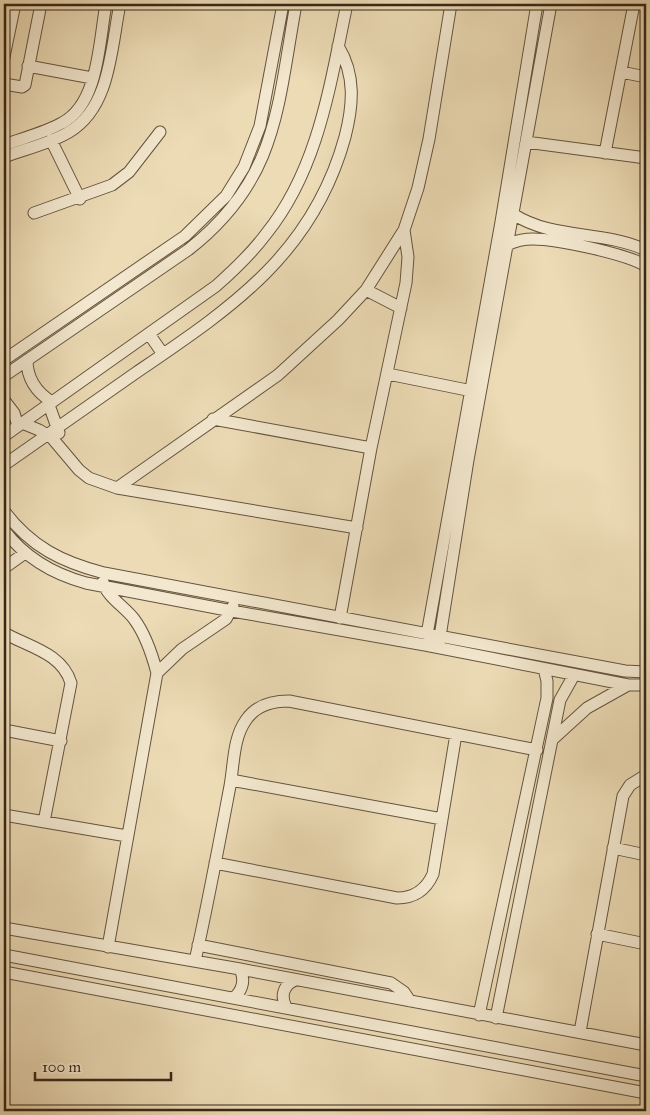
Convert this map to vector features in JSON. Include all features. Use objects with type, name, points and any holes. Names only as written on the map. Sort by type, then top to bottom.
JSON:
[{"type":"street","points":[[4,57],[15,4]]},
{"type":"street","points":[[4,84],[23,87],[41,4]]},
{"type":"street","points":[[4,157],[11,146],[63,123],[86,100],[106,4]]},
{"type":"street","points":[[11,146],[51,140],[76,126],[96,105],[103,87],[120,4]]},
{"type":"street","points":[[4,360],[185,236],[226,196],[244,167],[260,126],[282,4]]},
{"type":"street","points":[[4,376],[188,250],[205,237],[235,206],[258,169],[274,129],[296,4]]},
{"type":"street","points":[[4,436],[216,286],[243,261],[267,234],[289,201],[304,172],[317,137],[347,4]]},
{"type":"street","points":[[117,488],[278,375],[338,320],[366,290],[404,230],[418,188],[430,140],[452,4]]},
{"type":"street","points":[[426,639],[472,391],[537,4]]},
{"type":"street","points":[[439,642],[468,460],[551,4]]},
{"type":"street","points":[[604,153],[634,4]]},
{"type":"street","points":[[4,465],[217,316],[260,280],[298,235],[319,200],[343,144],[352,105],[349,73],[338,46]]},
{"type":"street","points":[[28,66],[92,78]]},
{"type":"street","points":[[621,72],[646,77]]},
{"type":"street","points":[[34,214],[80,199],[118,181],[137,162],[160,132]]},
{"type":"street","points":[[51,140],[80,199]]},
{"type":"street","points":[[526,142],[646,158]]},
{"type":"street","points":[[513,214],[552,236],[629,257],[646,266]]},
{"type":"street","points":[[340,618],[371,448],[401,308],[407,270],[407,244],[404,230]]},
{"type":"street","points":[[507,245],[552,236],[623,241],[646,250]]},
{"type":"street","points":[[366,290],[401,308]]},
{"type":"street","points":[[149,334],[163,354]]},
{"type":"street","points":[[27,360],[29,378],[38,392],[50,404],[65,451]]},
{"type":"street","points":[[388,374],[472,391]]},
{"type":"street","points":[[4,400],[20,425],[47,435],[65,451],[79,470],[89,478],[117,488],[357,528]]},
{"type":"street","points":[[213,419],[371,448]]},
{"type":"street","points":[[4,511],[25,536],[46,552],[68,563],[104,573],[340,618],[544,669],[628,685],[646,685]]},
{"type":"street","points":[[4,530],[24,553],[64,576],[104,586],[232,611],[426,639]]},
{"type":"street","points":[[4,568],[24,553]]},
{"type":"street","points":[[104,573],[104,586],[123,606],[142,631],[157,674],[108,947]]},
{"type":"street","points":[[157,674],[182,649],[222,622],[232,611],[234,598]]},
{"type":"street","points":[[4,648],[7,635],[49,655],[68,671],[71,684],[44,822]]},
{"type":"street","points":[[439,642],[625,672],[646,672]]},
{"type":"street","points":[[479,1015],[541,729],[548,689],[544,669]]},
{"type":"street","points":[[496,1018],[562,693],[574,675]]},
{"type":"street","points":[[553,736],[587,708],[628,685]]},
{"type":"street","points":[[195,961],[241,728],[255,710],[277,701],[289,701],[536,750]]},
{"type":"street","points":[[541,729],[553,736]]},
{"type":"street","points":[[4,730],[61,741]]},
{"type":"street","points":[[215,863],[404,898],[419,893],[430,882],[456,734]]},
{"type":"street","points":[[580,1032],[613,848],[626,790],[634,781],[646,775]]},
{"type":"street","points":[[232,780],[442,819]]},
{"type":"street","points":[[4,815],[127,836]]},
{"type":"street","points":[[613,848],[646,854]]},
{"type":"street","points":[[4,928],[240,969],[646,1045]]},
{"type":"street","points":[[598,934],[646,944]]},
{"type":"street","points":[[198,945],[391,983],[404,992],[410,1001]]},
{"type":"street","points":[[4,955],[235,997],[646,1076]]},
{"type":"street","points":[[50,981],[53,965]]},
{"type":"street","points":[[490,966],[506,968]]},
{"type":"street","points":[[235,997],[242,986],[243,977],[240,969]]},
{"type":"street","points":[[4,972],[646,1093]]},
{"type":"street","points":[[286,1007],[284,991],[286,986],[296,980]]},
{"type":"street","points":[[372,1041],[376,1024]]}]
